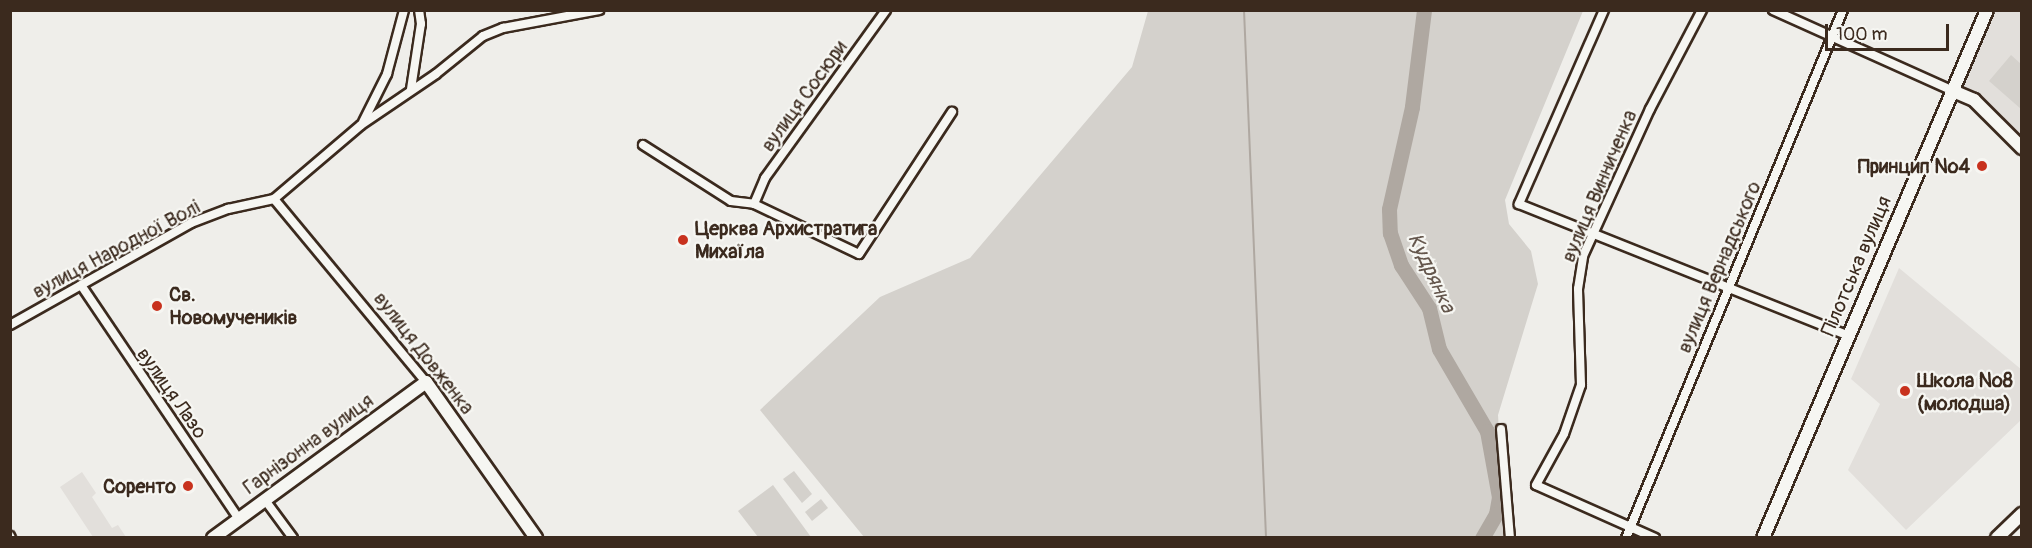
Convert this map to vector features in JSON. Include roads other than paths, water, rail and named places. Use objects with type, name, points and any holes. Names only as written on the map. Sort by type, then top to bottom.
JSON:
[{"type":"street","points":[[361,125],[387,74],[404,10]]},
{"type":"street","points":[[411,89],[421,24],[419,10]]},
{"type":"street","points":[[274,199],[361,125],[483,36],[503,28],[599,10]]},
{"type":"street","name":"вулиця Сосюри","points":[[754,204],[765,178],[886,10]]},
{"type":"street","points":[[1604,10],[1519,204],[1847,335]]},
{"type":"street","name":"вулиця Винниченка","points":[[1630,528],[1536,485],[1564,434],[1581,385],[1579,273],[1593,234],[1650,109],[1702,10]]},
{"type":"street","points":[[1773,10],[1974,100],[2022,148]]},
{"type":"street","name":"вулиця Вернадського","points":[[1626,537],[1727,287],[1844,10]]},
{"type":"street","name":"Пілотська вулиця","points":[[1763,537],[1987,10]]},
{"type":"street","points":[[643,145],[731,201],[754,204],[859,254],[952,112]]},
{"type":"street","name":"вулиця Народної Волі","points":[[10,325],[191,223],[274,199]]},
{"type":"street","name":"вулиця Довженка","points":[[274,199],[426,382],[536,537]]},
{"type":"street","name":"вулиця Лазо","points":[[81,285],[239,519]]},
{"type":"street","name":"Гарнізонна вулиця","points":[[213,537],[426,382]]},
{"type":"street","points":[[1501,429],[1510,537]]},
{"type":"street","points":[[265,500],[292,537]]},
{"type":"street","points":[[1997,537],[2022,514]]},
{"type":"street","points":[[1630,528],[1655,537]]},
{"type":"waterway","points":[[1244,10],[1266,538]]},
{"type":"waterway","name":"Кудрянка","points":[[1424,10],[1412,107],[1389,209],[1390,233],[1401,265],[1429,308],[1439,349],[1487,431],[1499,497],[1496,514],[1482,538]]},
{"type":"place","name":"Принцип №4","points":[[1982,166]]},
{"type":"place","name":"Церква Архистратига Михаїла","points":[[683,240]]},
{"type":"place","name":"Св. Новомучеників","points":[[157,306]]},
{"type":"place","name":"Школа №8 (молодша)","points":[[1905,391]]},
{"type":"place","name":"Соренто","points":[[188,486]]}]
